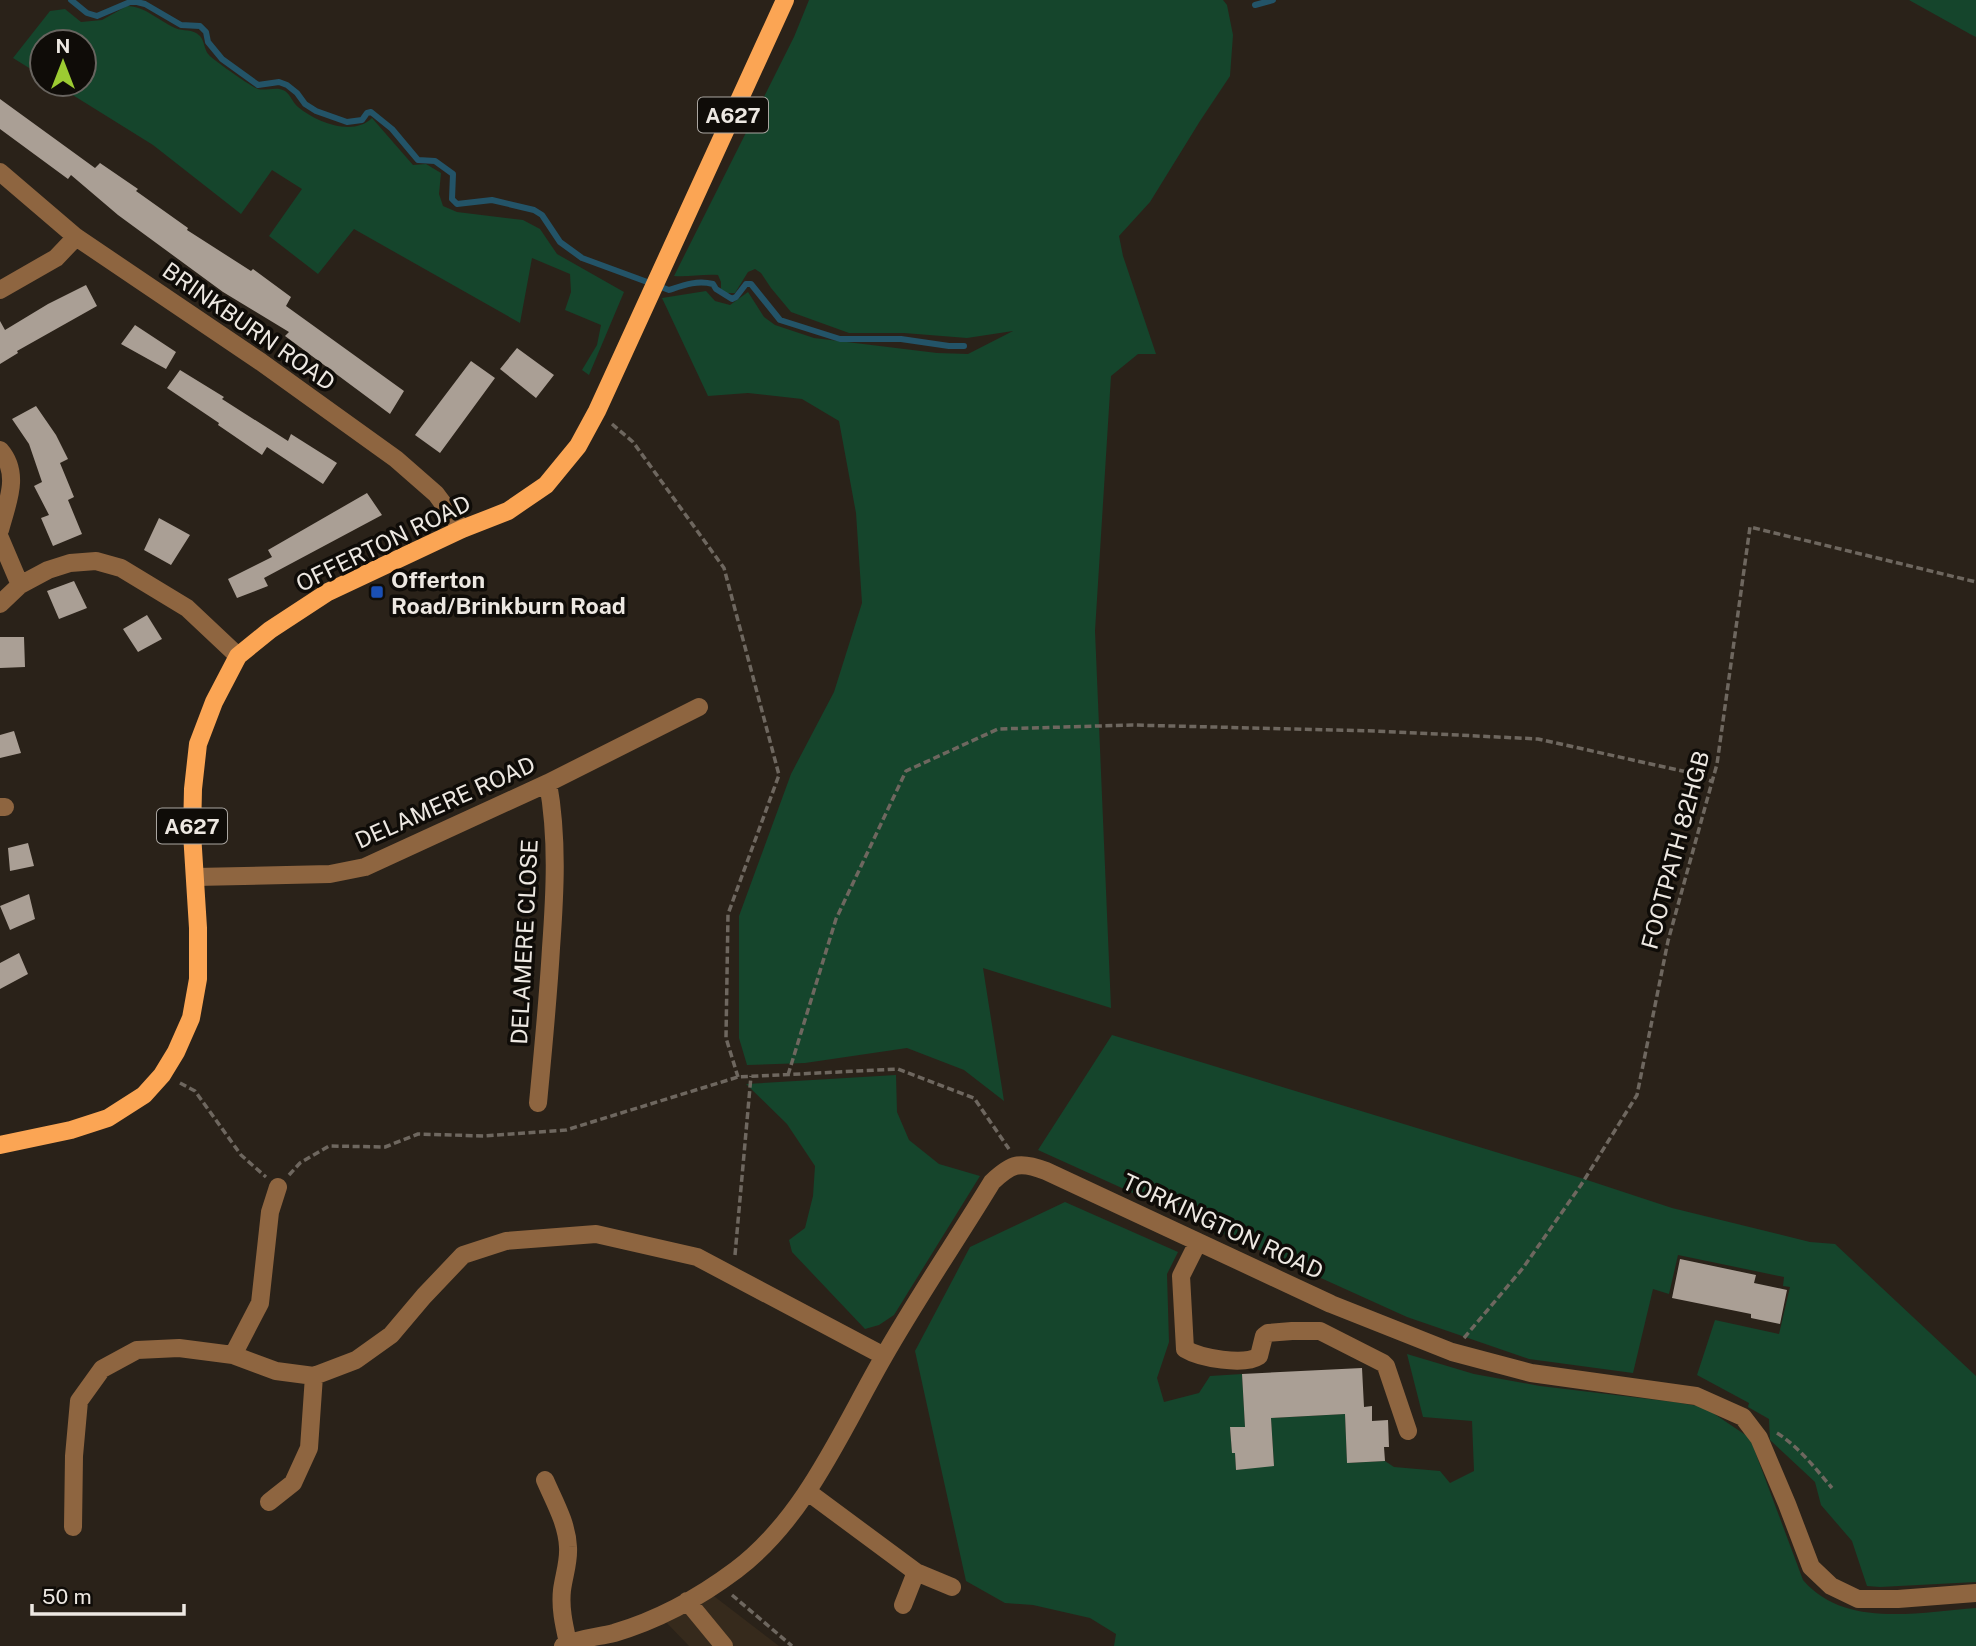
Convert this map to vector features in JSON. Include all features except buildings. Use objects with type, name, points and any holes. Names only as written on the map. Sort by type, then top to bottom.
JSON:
[{"type":"main road","name":"OFFERTON ROAD","points":[[0,1145],[71,1130],[108,1118],[144,1095],[162,1074],[176,1052],[191,1018],[198,979],[192,833],[198,744],[214,702],[239,656],[270,630],[328,592],[508,511],[546,485],[578,446],[597,411],[785,0]]},
{"type":"street","name":"BRINKBURN ROAD","points":[[0,172],[75,237],[261,362],[396,458],[436,494],[463,529]]},
{"type":"street","points":[[0,290],[56,258],[75,237]]},
{"type":"street","points":[[0,450],[12,472],[0,530]]},
{"type":"street","points":[[0,538],[20,585]]},
{"type":"street","points":[[0,604],[20,585],[48,570],[70,563],[96,561],[121,569],[187,608],[239,656]]},
{"type":"street","name":"DELAMERE ROAD","points":[[195,877],[330,874],[365,867],[548,783],[699,707]]},
{"type":"street","name":"DELAMERE CLOSE","points":[[538,1103],[554,911],[556,849],[548,783]]},
{"type":"street","points":[[545,1480],[564,1522],[568,1545],[568,1565],[562,1590],[565,1645],[615,1633],[660,1616],[718,1583],[765,1545],[808,1492],[884,1356],[992,1182],[1005,1170],[1019,1164]]},
{"type":"street","name":"TORKINGTON ROAD","points":[[1019,1164],[1046,1171],[1331,1304],[1452,1352],[1531,1373],[1696,1396],[1743,1417],[1759,1438],[1811,1567],[1831,1586],[1858,1599],[1976,1593]]},
{"type":"street","points":[[233,1354],[260,1303],[270,1212],[278,1187]]},
{"type":"street","points":[[73,1527],[74,1456],[79,1401],[102,1369],[136,1350],[179,1348],[233,1354],[276,1371],[314,1376],[356,1360],[391,1335],[463,1255],[506,1241],[596,1234],[697,1256],[884,1356]]},
{"type":"street","points":[[1198,1242],[1181,1276],[1184,1343],[1188,1351],[1220,1359],[1253,1360],[1259,1356],[1264,1336],[1268,1333],[1324,1332],[1386,1367],[1408,1431]]},
{"type":"street","points":[[269,1502],[293,1483],[309,1448],[314,1376]]},
{"type":"street","points":[[808,1492],[916,1572],[952,1587]]},
{"type":"street","points":[[903,1605],[916,1572]]},
{"type":"street","points":[[687,1601],[724,1646]]},
{"type":"path","points":[[597,411],[633,442],[724,568],[779,775],[728,914],[726,1038],[738,1077]]},
{"type":"path","name":"FOOTPATH 82HGB","points":[[1452,1352],[1523,1268],[1581,1185],[1637,1095],[1668,941],[1717,764],[1750,527],[1976,582]]},
{"type":"path","points":[[788,1074],[836,919],[906,771],[998,729],[1132,725],[1375,731],[1538,739],[1687,772],[1711,781]]},
{"type":"path","points":[[162,1074],[195,1091],[241,1155],[278,1187],[300,1163],[329,1146],[385,1147],[418,1134],[484,1136],[566,1130],[738,1077],[898,1069],[974,1098],[1019,1164]]},
{"type":"path","points":[[733,1276],[751,1076]]},
{"type":"path","points":[[1751,1428],[1771,1429],[1790,1441],[1832,1488]]},
{"type":"path","points":[[718,1583],[792,1646]]},
{"type":"shaded area","points":[[706,1590],[779,1646],[689,1646],[660,1616]]},
{"type":"green space","points":[[809,0],[1223,0],[1227,5],[1233,35],[1230,76],[1150,202],[1119,236],[1123,256],[1156,354],[1138,354],[1111,376],[1095,631],[1111,1008],[983,968],[1004,1101],[964,1070],[907,1048],[805,1063],[747,1065],[739,1038],[739,916],[791,774],[834,692],[862,603],[856,513],[839,421],[802,399],[748,393],[708,396],[662,298],[706,291],[715,301],[730,305],[748,292],[764,317],[775,325],[814,338],[937,353],[968,354],[1013,331],[967,338],[904,333],[849,333],[791,312],[755,269],[748,272],[735,293],[726,293],[721,289],[718,275],[674,276],[794,37]]},
{"type":"green space","points":[[1909,0],[1976,0],[1976,37],[1970,34]]},
{"type":"green space","points":[[127,6],[146,11],[175,28],[191,31],[202,38],[209,55],[249,84],[258,89],[285,91],[298,107],[314,118],[345,127],[364,124],[372,118],[413,165],[426,164],[441,173],[439,194],[443,206],[457,212],[523,220],[540,229],[557,254],[624,292],[589,375],[582,370],[597,345],[601,325],[565,310],[571,292],[570,274],[532,258],[520,323],[354,229],[318,274],[269,236],[302,189],[272,170],[241,214],[153,145],[77,98],[98,98],[98,28],[37,28],[50,11],[65,9],[81,22],[102,20]]},
{"type":"green space","points":[[28,39],[28,67],[13,58]]},
{"type":"green space","points":[[1112,1035],[1672,1208],[1810,1242],[1835,1244],[1976,1376],[1976,1582],[1867,1586],[1852,1541],[1821,1505],[1815,1482],[1770,1440],[1769,1419],[1748,1407],[1749,1403],[1697,1375],[1715,1320],[1779,1334],[1790,1287],[1783,1286],[1784,1277],[1678,1255],[1669,1294],[1653,1289],[1633,1373],[1529,1359],[1407,1317],[1038,1150]]},
{"type":"green space","points":[[896,1075],[897,1112],[909,1140],[939,1164],[980,1176],[894,1315],[879,1325],[865,1329],[792,1252],[789,1240],[805,1228],[813,1196],[815,1166],[787,1124],[746,1084]]},
{"type":"green space","points":[[1065,1202],[1178,1252],[1167,1274],[1169,1342],[1157,1378],[1164,1402],[1199,1393],[1210,1376],[1242,1374],[1245,1427],[1230,1428],[1236,1470],[1274,1465],[1271,1418],[1345,1414],[1347,1463],[1385,1461],[1394,1467],[1440,1471],[1450,1483],[1474,1471],[1472,1421],[1423,1417],[1407,1354],[1474,1374],[1540,1386],[1704,1407],[1750,1438],[1803,1580],[1820,1595],[1840,1606],[1884,1614],[1976,1608],[1976,1646],[1114,1646],[1116,1634],[1090,1618],[1033,1605],[1005,1603],[966,1581],[915,1351],[970,1247]]},
{"type":"waterway","points":[[71,0],[87,13],[97,16],[130,2],[145,4],[181,25],[200,26],[206,32],[208,42],[222,59],[258,85],[279,82],[287,85],[305,104],[316,111],[347,122],[362,120],[371,112],[392,129],[418,160],[435,161],[453,174],[452,199],[457,204],[492,200],[534,210],[542,215],[560,242],[582,258],[669,290],[707,283],[713,284],[732,299],[746,284],[751,284],[780,320],[840,339],[901,339],[964,346]]},
{"type":"waterway","points":[[1255,5],[1273,0]]},
{"type":"place","name":"Offerton Road/Brinkburn Road","points":[[377,592]]}]
